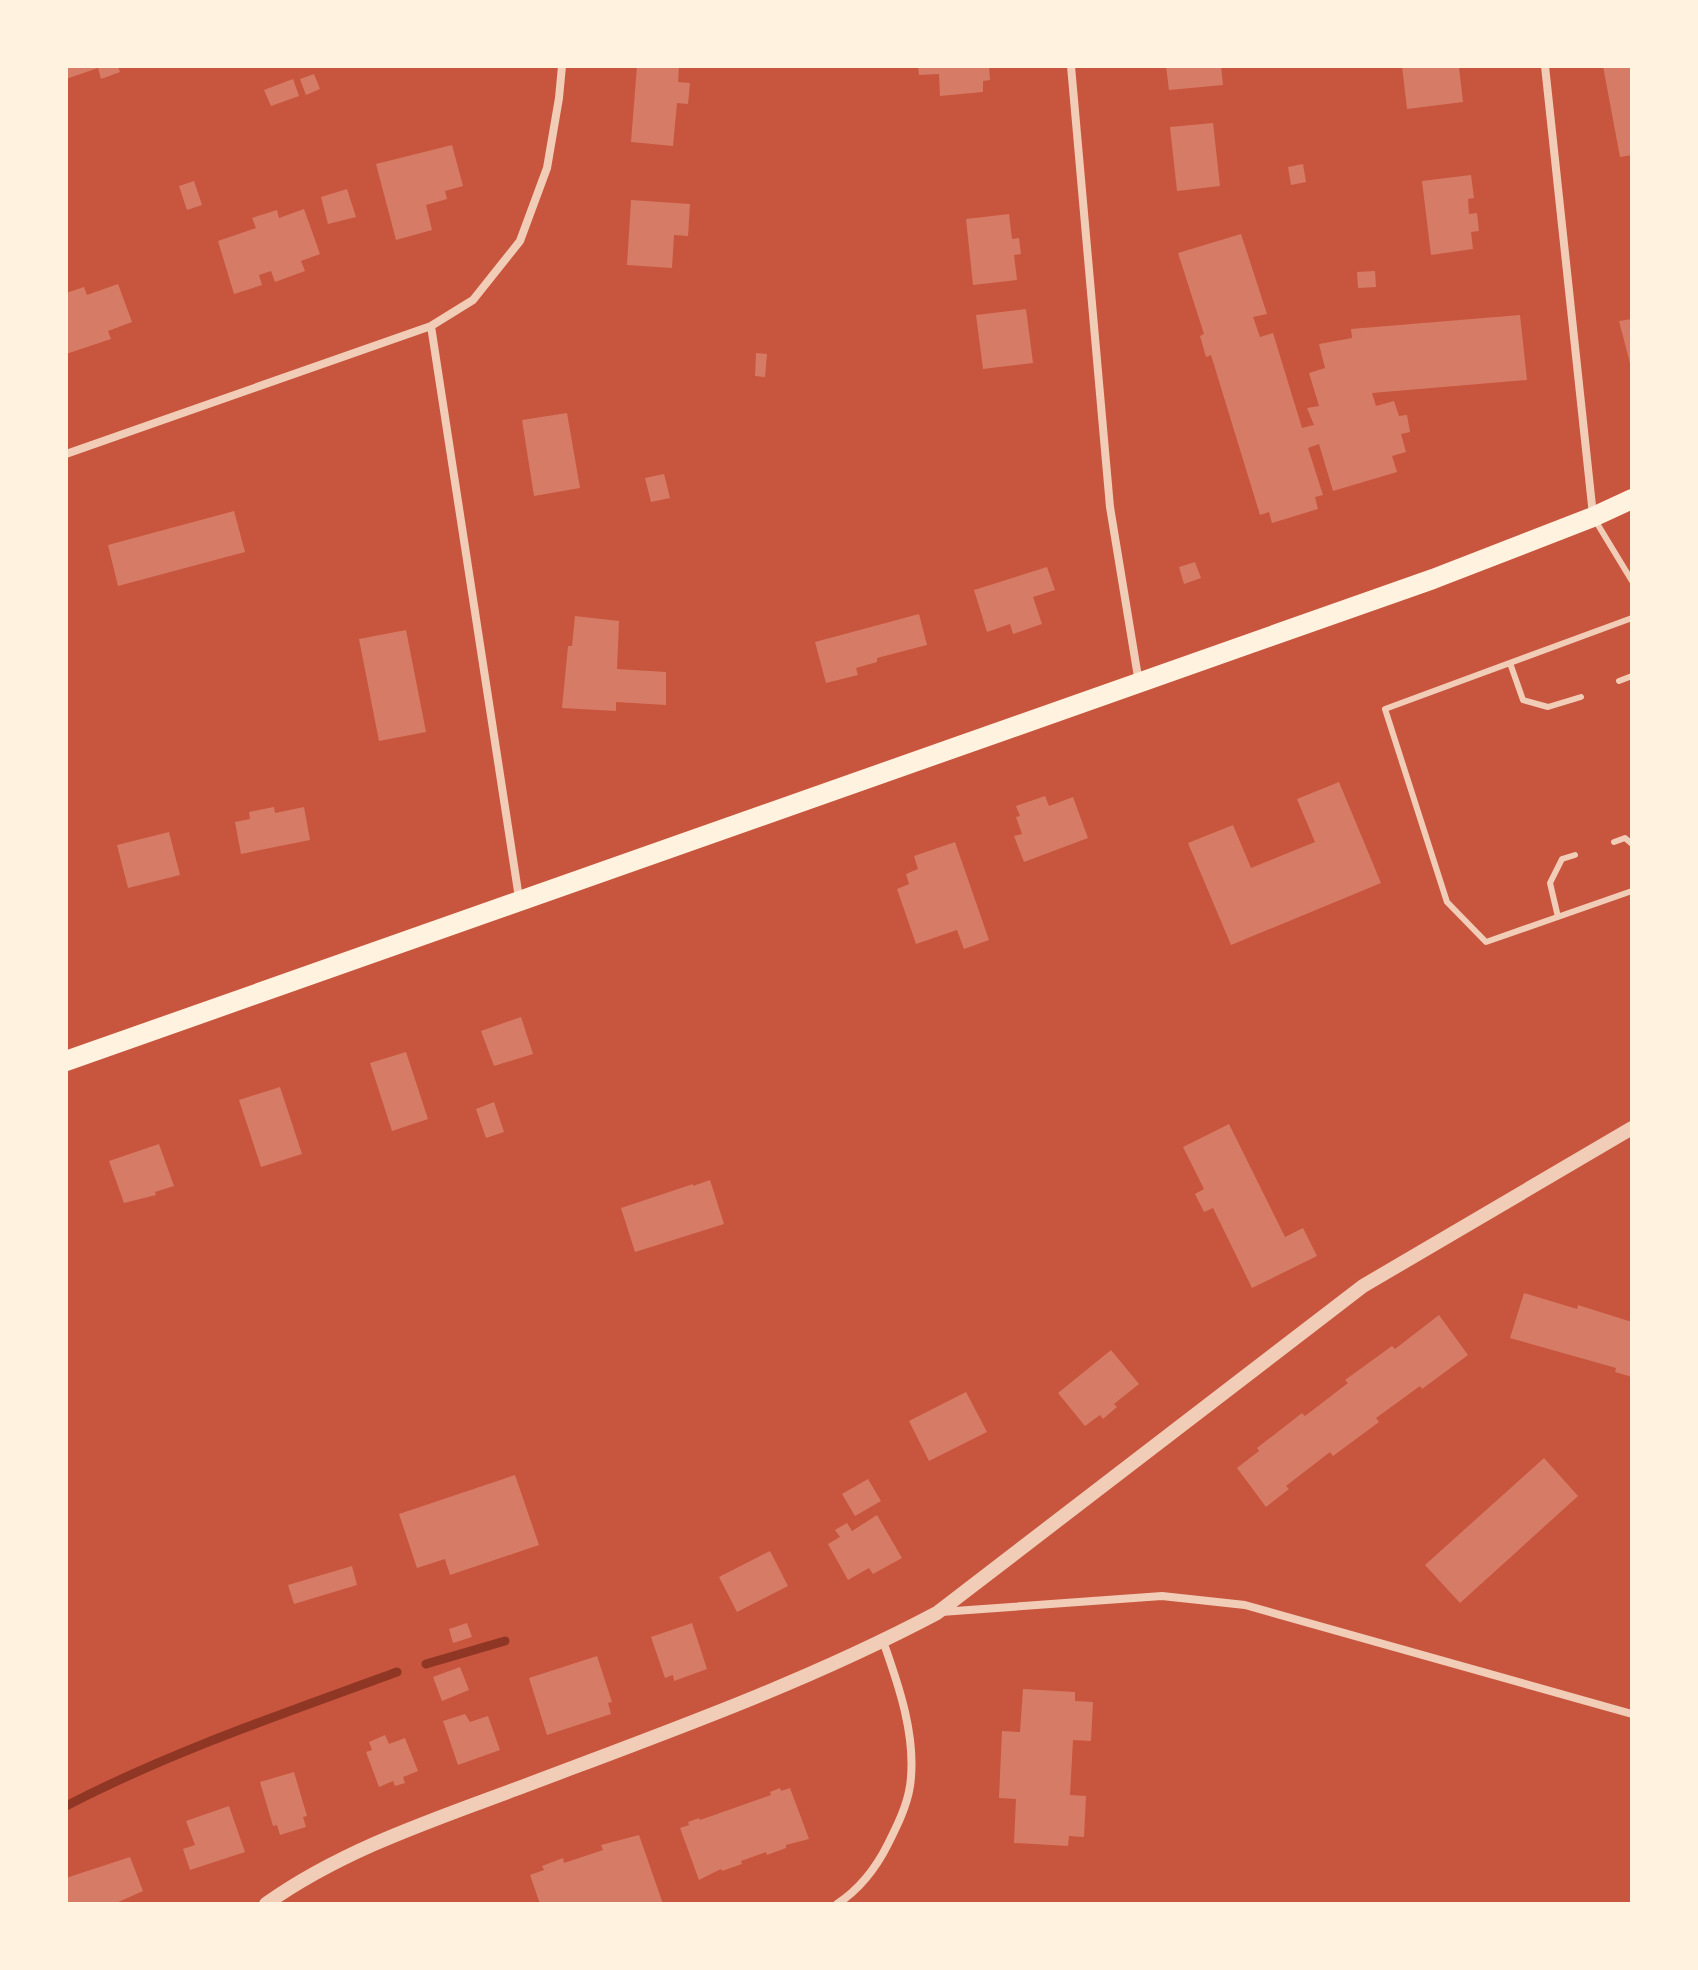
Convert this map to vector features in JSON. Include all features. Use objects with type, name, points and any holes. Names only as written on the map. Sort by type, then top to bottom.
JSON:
[{"type":"main road","points":[[66,1061],[1433,579],[1632,499]]},
{"type":"street","points":[[66,454],[431,326],[473,300],[520,241],[547,168],[562,66]]},
{"type":"street","points":[[1071,66],[1110,507],[1139,684]]},
{"type":"street","points":[[1545,66],[1593,517]]},
{"type":"street","points":[[431,326],[520,903]]},
{"type":"street","points":[[266,1904],[290,1887],[382,1840],[768,1692],[883,1641],[937,1613],[1363,1286],[1632,1128]]},
{"type":"street","points":[[937,1613],[1162,1596],[1245,1605],[1632,1714]]},
{"type":"street","points":[[837,1904],[856,1892],[881,1857],[900,1820],[910,1785],[909,1742],[901,1692],[883,1641]]},
{"type":"lane","points":[[1593,517],[1632,581]]},
{"type":"lane","points":[[1632,618],[1385,709],[1447,902],[1486,942],[1632,891]]},
{"type":"lane","points":[[1510,663],[1523,700],[1548,707],[1581,697]]},
{"type":"lane","points":[[1619,681],[1632,676]]},
{"type":"lane","points":[[1614,842],[1625,838],[1632,844]]},
{"type":"lane","points":[[1558,917],[1550,883],[1562,859],[1575,855]]},
{"type":"building","points":[[66,66],[118,66],[120,72],[101,79],[98,68],[66,79]]},
{"type":"building","points":[[637,66],[679,66],[678,82],[690,83],[688,104],[677,103],[673,146],[631,142]]},
{"type":"building","points":[[918,66],[989,66],[990,80],[983,81],[983,92],[940,96],[939,74],[919,75]]},
{"type":"building","points":[[1166,66],[1221,66],[1223,85],[1169,90]]},
{"type":"building","points":[[1402,66],[1459,67],[1463,102],[1407,109]]},
{"type":"building","points":[[1603,66],[1632,66],[1632,155],[1620,157]]},
{"type":"building","points":[[314,74],[320,89],[306,95],[300,79]]},
{"type":"building","points":[[293,79],[299,96],[271,106],[264,90]]},
{"type":"building","points":[[1213,123],[1220,186],[1177,191],[1170,127]]},
{"type":"building","points":[[452,145],[463,186],[445,191],[447,199],[426,205],[432,230],[396,240],[376,164]]},
{"type":"building","points":[[1303,164],[1306,182],[1291,185],[1288,167]]},
{"type":"building","points":[[1471,175],[1474,198],[1468,199],[1469,214],[1477,213],[1479,231],[1471,232],[1473,249],[1431,255],[1422,181]]},
{"type":"building","points":[[194,181],[202,205],[187,210],[179,186]]},
{"type":"building","points":[[347,189],[356,217],[328,224],[321,197]]},
{"type":"building","points":[[631,200],[690,204],[688,236],[674,235],[672,268],[627,265]]},
{"type":"building","points":[[304,209],[320,254],[301,261],[305,271],[275,282],[271,271],[259,275],[262,285],[234,294],[218,241],[256,228],[252,218],[277,210],[279,218]]},
{"type":"building","points":[[1009,214],[1012,239],[1019,238],[1021,254],[1014,255],[1017,280],[973,285],[966,219]]},
{"type":"building","points":[[1241,234],[1267,314],[1253,317],[1260,337],[1273,333],[1302,428],[1314,425],[1307,408],[1319,406],[1309,373],[1325,368],[1319,344],[1352,338],[1351,329],[1520,315],[1527,380],[1372,393],[1376,406],[1394,401],[1399,416],[1407,415],[1410,432],[1401,434],[1406,452],[1392,456],[1397,472],[1333,491],[1319,444],[1308,448],[1323,495],[1315,497],[1318,509],[1272,523],[1269,512],[1260,515],[1211,355],[1206,357],[1200,336],[1204,334],[1178,253]]},
{"type":"building","points":[[1375,271],[1376,287],[1358,288],[1357,272]]},
{"type":"building","points":[[118,284],[132,322],[108,331],[111,339],[66,354],[66,293],[84,287],[87,295]]},
{"type":"building","points":[[1026,309],[1033,363],[983,369],[976,315]]},
{"type":"building","points":[[1632,319],[1632,367],[1631,367],[1619,321]]},
{"type":"building","points":[[756,353],[767,354],[765,377],[755,376]]},
{"type":"building","points":[[567,413],[580,488],[534,496],[522,420]]},
{"type":"building","points":[[664,474],[670,498],[651,502],[645,478]]},
{"type":"building","points":[[234,511],[245,552],[118,586],[108,545]]},
{"type":"building","points":[[1195,562],[1201,578],[1184,584],[1179,567]]},
{"type":"building","points":[[1047,567],[1055,590],[1033,597],[1042,624],[1013,634],[1010,624],[987,632],[974,590]]},
{"type":"building","points":[[919,614],[927,645],[877,658],[877,662],[856,668],[858,675],[826,683],[815,642]]},
{"type":"building","points":[[575,616],[619,621],[617,669],[666,672],[666,705],[616,702],[616,711],[562,708],[568,646],[572,646]]},
{"type":"building","points":[[406,630],[426,732],[379,741],[359,639]]},
{"type":"building","points":[[1339,782],[1381,883],[1231,945],[1188,843],[1233,825],[1251,868],[1315,842],[1297,799]]},
{"type":"building","points":[[1045,796],[1049,806],[1073,797],[1088,838],[1024,862],[1014,836],[1022,834],[1016,806]]},
{"type":"building","points":[[274,807],[275,813],[304,807],[310,840],[241,854],[235,822],[250,819],[249,812]]},
{"type":"building","points":[[169,832],[180,875],[128,888],[117,845]]},
{"type":"building","points":[[955,842],[989,940],[964,949],[957,930],[916,944],[897,889],[909,884],[906,874],[918,869],[914,856]]},
{"type":"building","points":[[521,1017],[533,1054],[494,1066],[481,1031]]},
{"type":"building","points":[[406,1052],[428,1119],[392,1131],[370,1063]]},
{"type":"building","points":[[280,1087],[302,1154],[261,1167],[239,1100]]},
{"type":"building","points":[[494,1102],[504,1132],[486,1138],[476,1109]]},
{"type":"building","points":[[1229,1124],[1285,1237],[1303,1228],[1317,1256],[1252,1288],[1213,1208],[1204,1212],[1195,1194],[1204,1189],[1183,1147]]},
{"type":"building","points":[[159,1144],[174,1186],[155,1192],[156,1195],[124,1203],[109,1161]]},
{"type":"building","points":[[710,1180],[724,1224],[635,1252],[621,1208]]},
{"type":"building","points":[[1524,1293],[1577,1309],[1578,1305],[1632,1322],[1632,1377],[1615,1372],[1616,1368],[1510,1338]]},
{"type":"building","points":[[1439,1315],[1468,1355],[1376,1418],[1379,1422],[1333,1456],[1330,1452],[1286,1486],[1289,1489],[1266,1507],[1237,1468],[1302,1413],[1305,1416],[1348,1383],[1345,1380],[1392,1346],[1395,1349]]},
{"type":"building","points":[[1111,1350],[1139,1384],[1114,1404],[1117,1407],[1103,1419],[1100,1415],[1085,1426],[1058,1393]]},
{"type":"building","points":[[966,1392],[987,1432],[929,1461],[909,1421]]},
{"type":"building","points":[[1544,1458],[1578,1496],[1460,1603],[1425,1565]]},
{"type":"building","points":[[515,1475],[539,1545],[450,1575],[445,1559],[417,1568],[399,1514]]},
{"type":"building","points":[[868,1479],[881,1501],[855,1516],[842,1494]]},
{"type":"building","points":[[877,1515],[902,1558],[873,1574],[869,1568],[848,1580],[828,1544],[840,1537],[835,1530],[847,1523],[852,1531]]},
{"type":"building","points":[[770,1551],[788,1586],[737,1612],[719,1577]]},
{"type":"building","points":[[352,1566],[357,1585],[294,1604],[288,1585]]},
{"type":"building","points":[[467,1623],[472,1637],[453,1643],[449,1629]]},
{"type":"building","points":[[692,1623],[707,1669],[674,1681],[673,1675],[665,1678],[651,1637]]},
{"type":"building","points":[[597,1656],[612,1702],[608,1703],[611,1714],[547,1735],[529,1678]]},
{"type":"building","points":[[460,1667],[469,1690],[442,1701],[433,1677]]},
{"type":"building","points":[[1023,1689],[1075,1692],[1075,1701],[1093,1702],[1091,1741],[1073,1740],[1070,1795],[1086,1796],[1084,1837],[1069,1836],[1068,1846],[1014,1843],[1016,1799],[999,1798],[1002,1731],[1020,1732]]},
{"type":"building","points":[[465,1714],[470,1722],[488,1716],[500,1750],[458,1765],[443,1721]]},
{"type":"building","points":[[385,1735],[389,1744],[405,1738],[418,1771],[403,1777],[405,1783],[395,1786],[393,1781],[379,1787],[366,1752],[372,1750],[369,1742]]},
{"type":"building","points":[[294,1772],[307,1816],[303,1817],[306,1827],[280,1835],[277,1825],[273,1826],[260,1782]]},
{"type":"building","points":[[780,1788],[781,1791],[790,1788],[809,1839],[741,1861],[742,1864],[721,1869],[699,1880],[680,1828],[699,1818],[771,1795],[770,1792]]},
{"type":"building","points":[[229,1806],[245,1852],[190,1870],[183,1849],[195,1845],[186,1821]]},
{"type":"building","points":[[639,1835],[663,1904],[540,1904],[530,1875],[544,1870],[542,1866],[563,1858],[564,1863],[603,1850],[601,1845]]},
{"type":"building","points":[[130,1857],[143,1891],[114,1904],[66,1904],[66,1878]]},
{"type":"waterway","points":[[426,1664],[505,1641]]},
{"type":"waterway","points":[[66,1806],[188,1750],[397,1672]]}]
